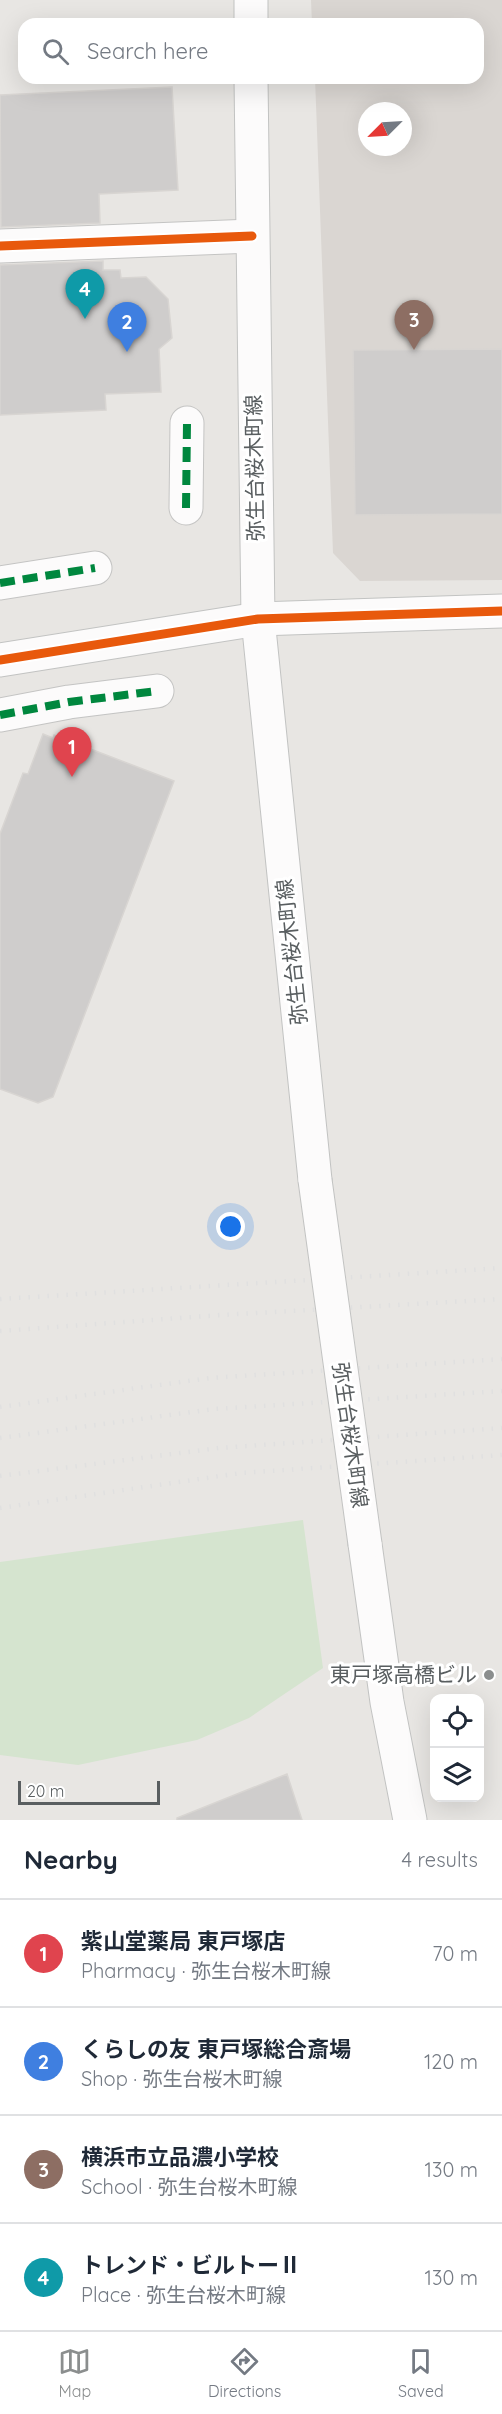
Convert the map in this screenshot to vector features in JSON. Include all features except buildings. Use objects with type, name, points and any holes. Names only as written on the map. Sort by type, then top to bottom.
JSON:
[{"type":"main road","points":[[250,0],[251,18]]},
{"type":"main road","name":"弥生台桜木町線","points":[[251,84],[258,619],[315,1180],[387,1702],[410,1820]]},
{"type":"main road","points":[[0,246],[252,236]]},
{"type":"main road","points":[[186,508],[187,423]]},
{"type":"main road","points":[[0,583],[95,568]]},
{"type":"main road","points":[[0,660],[258,619],[502,611]]},
{"type":"main road","points":[[0,715],[69,702],[157,691]]},
{"type":"shaded area","points":[[311,0],[502,0],[502,580],[360,581],[333,553],[315,84],[484,84],[484,18],[312,18]]},
{"type":"green space","points":[[303,1520],[323,1668],[249,1718],[197,1740],[78,1765],[0,1755],[0,1562]]},
{"type":"railway","points":[[0,1299],[502,1268]]},
{"type":"railway","points":[[0,1331],[221,1315],[502,1299]]},
{"type":"railway","points":[[0,1407],[210,1378],[502,1359]]},
{"type":"railway","points":[[0,1438],[214,1409],[502,1391]]},
{"type":"railway","points":[[0,1476],[219,1448],[502,1428]]},
{"type":"railway","points":[[0,1508],[241,1473],[502,1455]]},
{"type":"marked path","points":[[186,508],[187,423]]},
{"type":"marked path","points":[[0,583],[95,568]]},
{"type":"marked path","points":[[0,715],[69,702],[157,691]]},
{"type":"cycle path","points":[[0,246],[252,236]]},
{"type":"cycle path","points":[[0,660],[258,619],[502,611]]},
{"type":"place","name":"トレンド・ビルトーⅡ","points":[[85,319]]},
{"type":"place","name":"横浜市立品濃小学校","points":[[414,350]]},
{"type":"place","name":"くらしの友 東戸塚総合斎場","points":[[127,352]]},
{"type":"place","name":"紫山堂薬局 東戸塚店","points":[[72,777]]},
{"type":"place","name":"東戸塚高橋ビル","points":[[489,1675]]}]
